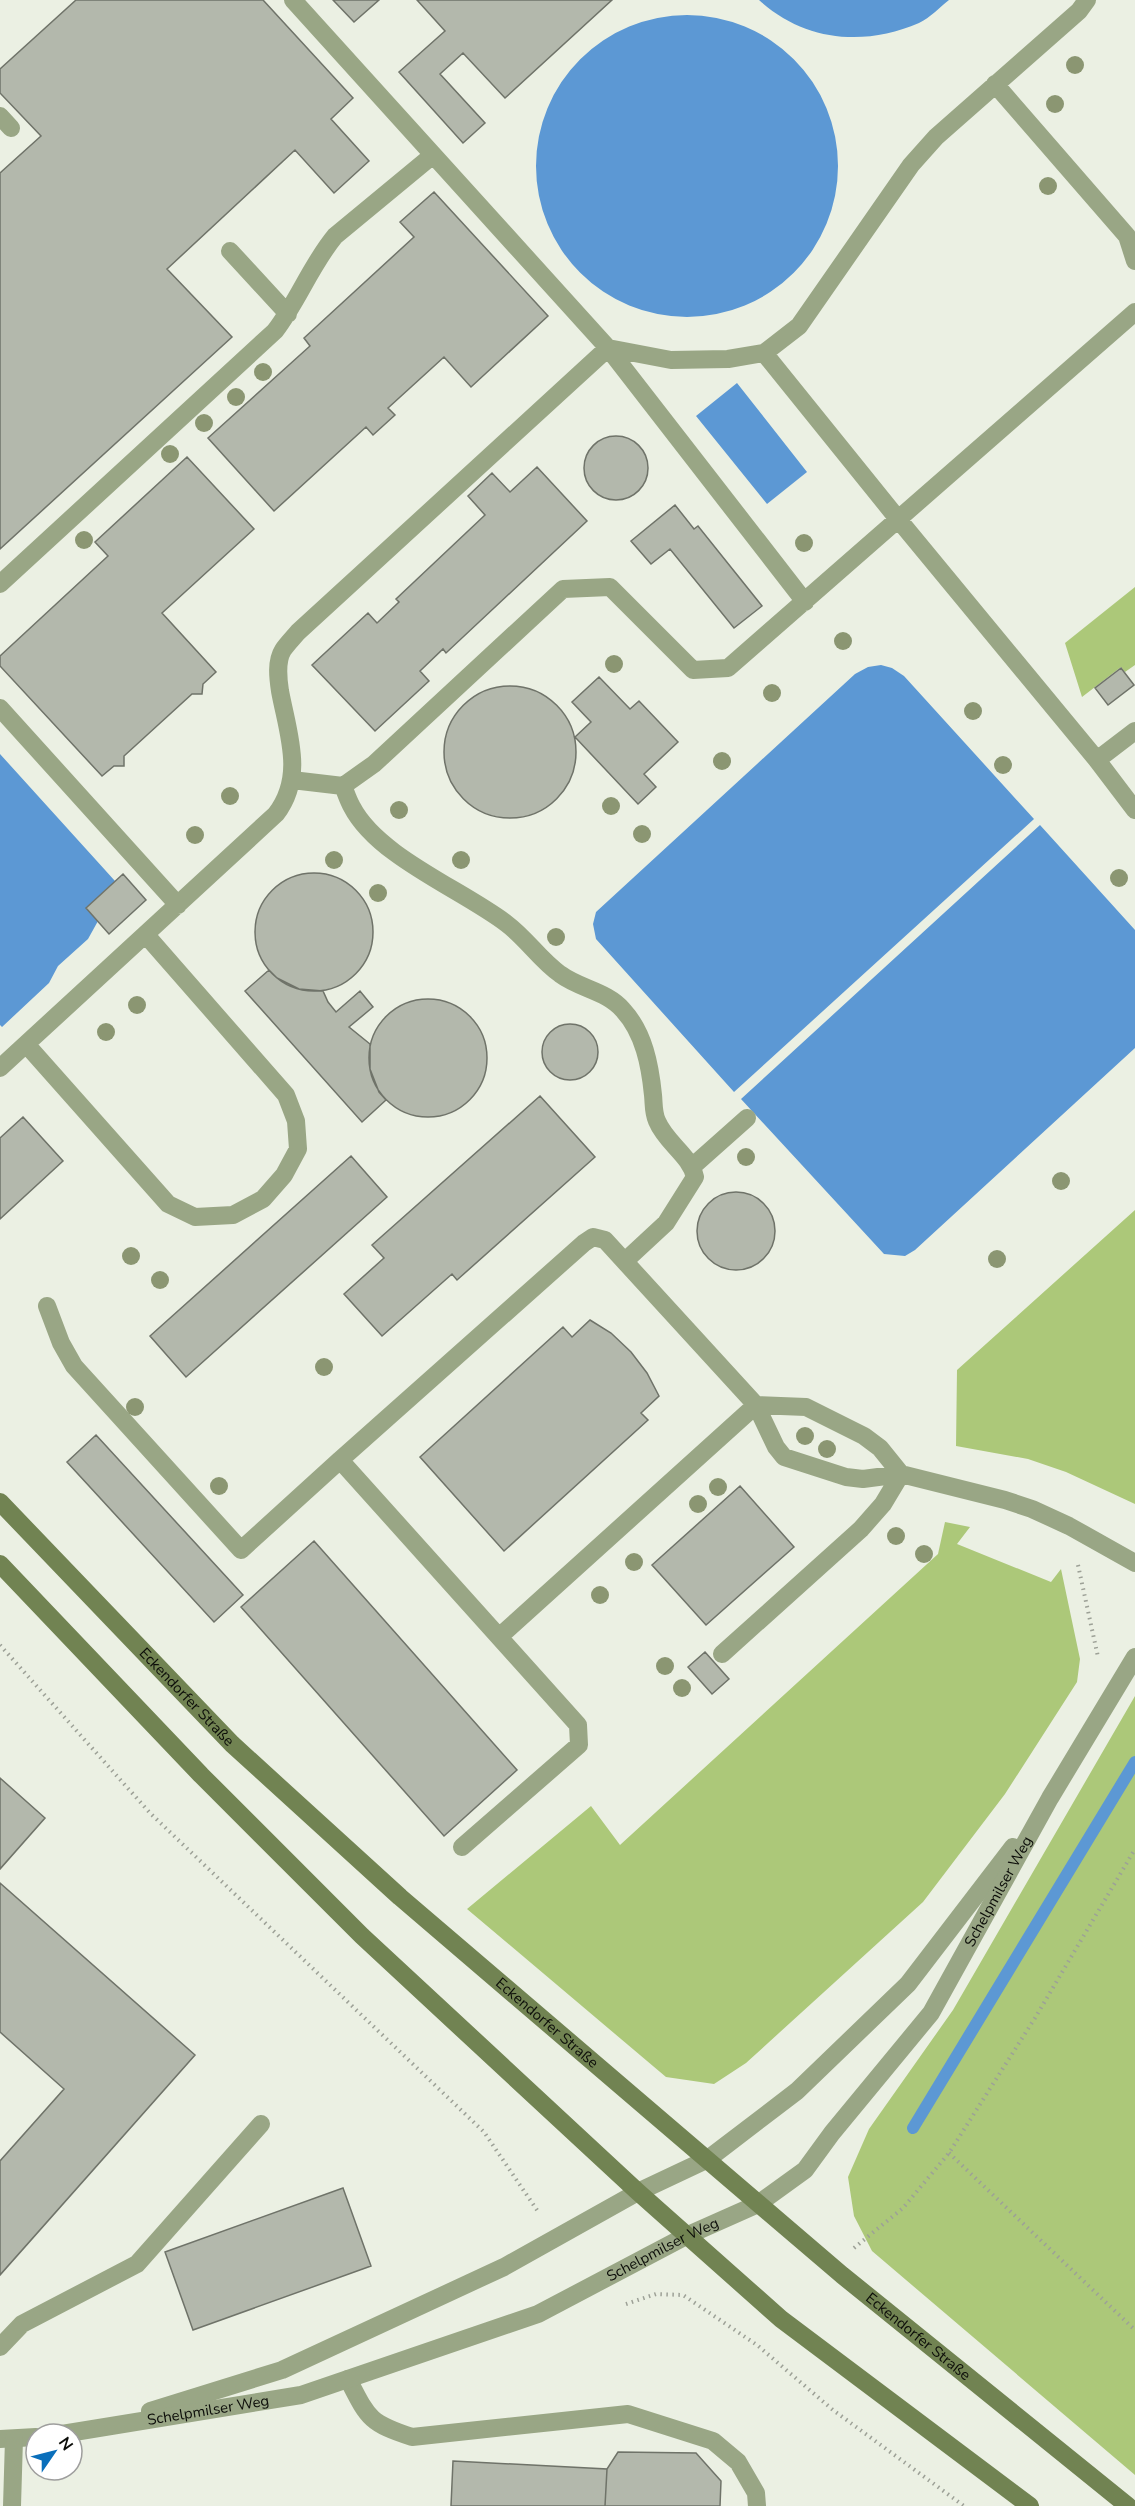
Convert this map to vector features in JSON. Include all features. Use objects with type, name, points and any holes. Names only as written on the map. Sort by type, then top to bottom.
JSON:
[{"type":"main road","name":"Eckendorfer Straße","points":[[0,1502],[232,1744],[400,1897],[758,2204],[1055,2449],[1128,2506]]},
{"type":"main road","points":[[0,1564],[201,1775],[362,1936],[686,2236],[781,2319],[1030,2506]]},
{"type":"street","points":[[293,0],[608,348],[805,602]]},
{"type":"street","points":[[608,348],[671,360],[728,359],[764,352],[799,326],[911,165],[936,137],[1079,11],[1087,0]]},
{"type":"street","points":[[995,84],[1127,236],[1135,261]]},
{"type":"street","points":[[0,585],[274,331],[288,314],[322,252],[335,236],[433,154]]},
{"type":"street","points":[[230,251],[288,314]]},
{"type":"street","points":[[292,780],[343,786],[374,764],[563,589],[610,587],[693,670],[728,668],[1135,312]]},
{"type":"street","points":[[0,1068],[276,814],[286,800],[292,780],[292,759],[279,680],[279,662],[283,651],[298,632],[608,348]]},
{"type":"street","points":[[764,352],[1135,810]]},
{"type":"street","points":[[0,708],[178,905]]},
{"type":"street","points":[[1096,759],[1135,731]]},
{"type":"street","points":[[343,786],[352,808],[370,832],[394,852],[510,926],[561,976],[604,995],[622,1008],[642,1042],[648,1062],[654,1112],[658,1125],[693,1166],[695,1177],[666,1223],[626,1261]]},
{"type":"street","points":[[26,1044],[168,1204],[195,1217],[233,1215],[263,1199],[284,1175],[297,1149],[296,1121],[286,1095],[146,935]]},
{"type":"street","points":[[693,1166],[747,1118]]},
{"type":"street","points":[[47,1306],[61,1343],[74,1366],[241,1550],[593,1237],[605,1240],[626,1261],[756,1405],[776,1447],[784,1457],[855,1478],[901,1474],[1018,1504],[1069,1526],[1135,1563]]},
{"type":"street","points":[[499,1637],[756,1405],[806,1407],[864,1436],[880,1448],[901,1474]]},
{"type":"street","points":[[340,1461],[578,1725],[579,1745],[462,1847]]},
{"type":"street","points":[[722,1654],[861,1529],[883,1504],[901,1474]]},
{"type":"street","name":"Schelpmilser Weg","points":[[86,2432],[301,2395],[538,2314],[686,2236],[758,2204],[805,2170],[931,2013],[1050,1798],[1135,1657]]},
{"type":"street","name":"Schelpmilser Weg","points":[[86,2432],[282,2370],[504,2267],[638,2192],[708,2159],[797,2091],[908,1984],[1050,1798]]},
{"type":"street","points":[[0,2347],[22,2324],[137,2264],[261,2124]]},
{"type":"street","points":[[348,2379],[366,2413],[384,2428],[412,2437],[628,2414],[713,2442],[738,2462],[756,2493],[758,2506]]},
{"type":"street","points":[[12,2506],[7,2439],[24,2438]]},
{"type":"path","points":[[1069,1526],[1099,1661],[1102,1668],[1122,1679]]},
{"type":"path","points":[[0,1645],[150,1813],[484,2132],[554,2237]]},
{"type":"path","points":[[1135,1849],[1035,2018],[949,2153],[1135,2330]]},
{"type":"path","points":[[625,2305],[657,2294],[683,2295],[757,2345],[833,2410],[964,2506]]},
{"type":"green space","points":[[1135,587],[1135,665],[1125,672],[1121,667],[1082,697],[1065,643]]},
{"type":"green space","points":[[1135,1210],[1135,1504],[1066,1472],[1028,1459],[956,1446],[957,1370]]},
{"type":"green space","points":[[945,1522],[970,1527],[957,1544],[1051,1582],[1061,1569],[1080,1659],[1077,1682],[1005,1794],[923,1902],[746,2063],[714,2084],[666,2077],[467,1909],[591,1806],[620,1845],[938,1554]]},
{"type":"green space","points":[[1135,1696],[1135,2475],[872,2251],[854,2216],[848,2177],[869,2129],[953,2010]]},
{"type":"water","points":[[759,0],[949,0],[919,23],[898,31],[856,37],[815,32],[777,14]]},
{"type":"water","points":[[672,15],[702,15],[731,21],[758,32],[783,49],[804,70],[821,95],[832,122],[838,151],[838,181],[827,224],[813,250],[794,273],[771,292],[745,306],[702,317],[672,317],[643,311],[616,300],[591,283],[570,262],[553,237],[542,210],[536,181],[536,151],[542,122],[553,95],[570,70],[591,49],[616,32],[643,21]]},
{"type":"water","points":[[737,383],[807,472],[767,504],[696,416]]},
{"type":"water","points":[[881,665],[892,668],[904,676],[1034,819],[734,1092],[596,939],[593,924],[596,912],[855,674],[868,667]]},
{"type":"water","points":[[0,754],[115,881],[86,908],[98,921],[88,939],[58,966],[49,983],[2,1027],[0,1025]]},
{"type":"water","points":[[1040,825],[1135,930],[1135,1048],[915,1250],[905,1256],[884,1254],[741,1099]]},
{"type":"building","points":[[76,0],[263,0],[353,98],[331,119],[369,161],[334,193],[295,150],[167,269],[232,337],[0,549],[0,173],[41,136],[0,93],[0,69]]},
{"type":"building","points":[[333,0],[379,0],[354,22]]},
{"type":"building","points":[[417,0],[612,0],[505,98],[463,53],[440,74],[485,123],[463,143],[399,72],[445,31]]},
{"type":"building","points":[[434,192],[548,316],[471,387],[444,357],[388,408],[395,415],[373,435],[366,427],[274,511],[208,438],[310,346],[304,338],[414,237],[400,222]]},
{"type":"building","points":[[610,436],[622,436],[639,445],[646,456],[648,468],[646,480],[639,491],[622,500],[610,500],[598,495],[589,486],[584,474],[584,462],[589,450],[598,441]]},
{"type":"building","points":[[187,457],[254,529],[162,613],[216,672],[203,684],[202,694],[192,694],[124,756],[124,766],[114,766],[102,776],[0,666],[0,656],[108,556],[95,542]]},
{"type":"building","points":[[537,467],[587,521],[446,653],[443,649],[420,671],[429,681],[375,731],[312,665],[368,613],[377,623],[399,602],[396,599],[485,515],[468,496],[492,473],[510,492]]},
{"type":"building","points":[[675,505],[694,529],[698,526],[762,606],[734,628],[670,549],[651,564],[631,541]]},
{"type":"building","points":[[1121,668],[1134,685],[1108,705],[1095,688]]},
{"type":"building","points":[[599,677],[630,709],[639,701],[678,742],[644,774],[656,787],[638,804],[575,737],[591,722],[572,702]]},
{"type":"building","points":[[510,686],[535,691],[547,697],[565,715],[571,727],[576,752],[571,777],[565,789],[547,807],[535,813],[510,818],[485,813],[473,807],[455,789],[449,777],[444,752],[449,727],[455,715],[473,697],[485,691]]},
{"type":"building","points":[[314,873],[347,883],[363,899],[373,932],[363,965],[347,981],[314,991],[281,981],[265,965],[255,932],[265,899],[281,883]]},
{"type":"building","points":[[123,874],[146,900],[109,934],[86,908]]},
{"type":"building","points":[[269,970],[277,978],[299,989],[323,991],[336,1012],[360,991],[373,1007],[349,1027],[370,1044],[370,1069],[379,1092],[386,1100],[362,1122],[245,991]]},
{"type":"building","points":[[428,999],[439,1000],[461,1009],[477,1025],[486,1047],[486,1069],[477,1091],[461,1107],[439,1116],[428,1117],[417,1116],[395,1107],[379,1091],[370,1069],[369,1058],[370,1047],[379,1025],[395,1009],[417,1000]]},
{"type":"building","points":[[564,1024],[576,1024],[586,1028],[594,1036],[598,1052],[594,1068],[586,1076],[576,1080],[564,1080],[554,1076],[546,1068],[542,1058],[542,1046],[546,1036],[554,1028]]},
{"type":"building","points":[[540,1096],[595,1157],[457,1280],[452,1274],[382,1336],[344,1294],[384,1258],[372,1245]]},
{"type":"building","points":[[23,1117],[63,1161],[0,1219],[0,1138]]},
{"type":"building","points":[[351,1156],[387,1197],[186,1377],[150,1336]]},
{"type":"building","points":[[736,1192],[751,1195],[764,1203],[772,1216],[775,1231],[772,1246],[764,1259],[751,1267],[736,1270],[721,1267],[708,1259],[700,1246],[697,1231],[700,1216],[708,1203],[721,1195]]},
{"type":"building","points":[[590,1320],[611,1333],[631,1352],[647,1373],[659,1396],[641,1413],[648,1420],[504,1551],[420,1457],[563,1327],[572,1337]]},
{"type":"building","points":[[96,1435],[243,1595],[214,1622],[67,1462]]},
{"type":"building","points":[[740,1486],[794,1547],[706,1625],[652,1565]]},
{"type":"building","points":[[314,1541],[517,1770],[444,1836],[241,1607]]},
{"type":"building","points":[[705,1652],[729,1679],[712,1694],[688,1667]]},
{"type":"building","points":[[0,1778],[45,1818],[0,1869]]},
{"type":"building","points":[[0,1883],[195,2055],[0,2275],[0,2161],[64,2089],[0,2032]]},
{"type":"building","points":[[343,2188],[371,2266],[193,2330],[165,2252]]},
{"type":"building","points":[[618,2452],[696,2453],[721,2481],[720,2506],[605,2506],[607,2469]]},
{"type":"building","points":[[453,2461],[607,2469],[605,2506],[451,2506]]},
{"type":"waterway","points":[[913,2128],[1135,1762]]}]
